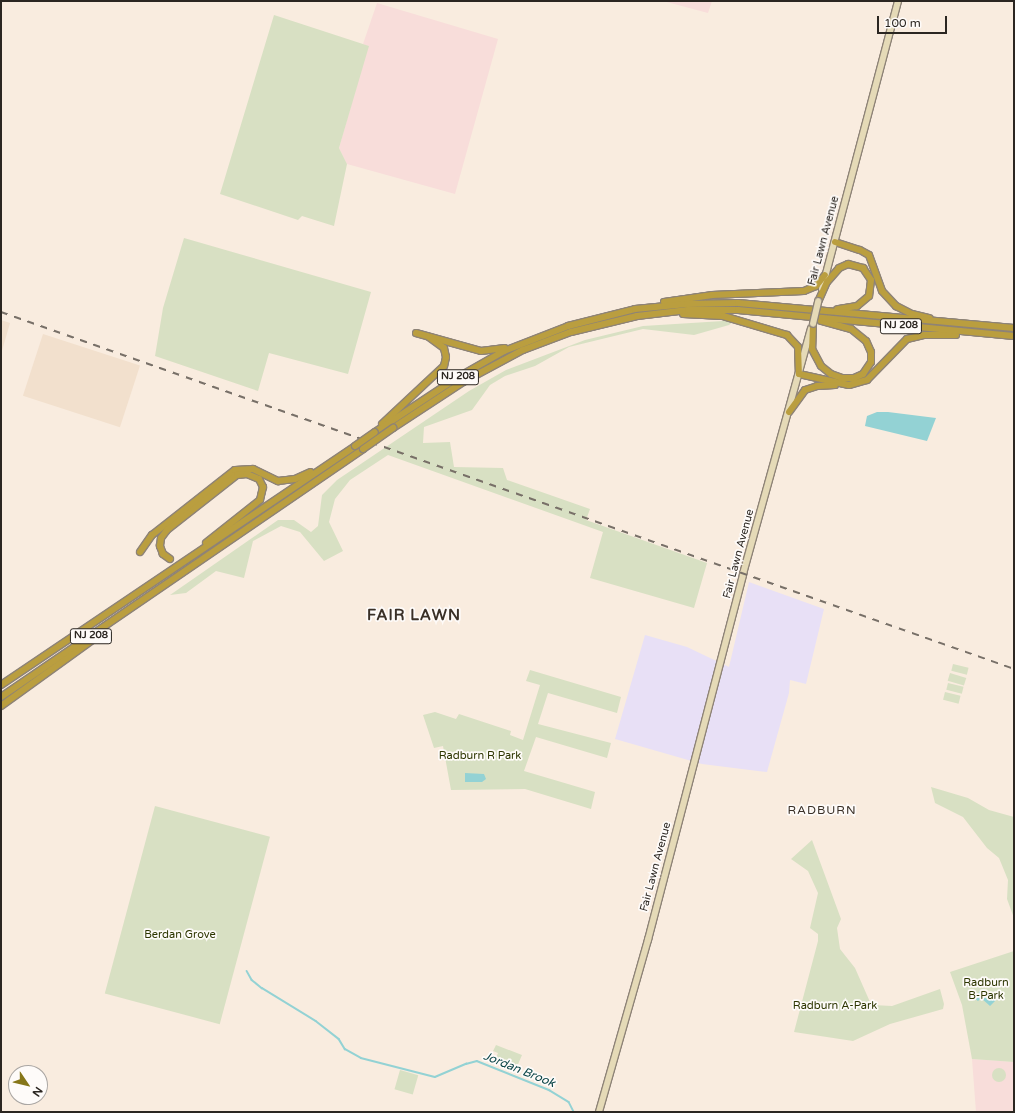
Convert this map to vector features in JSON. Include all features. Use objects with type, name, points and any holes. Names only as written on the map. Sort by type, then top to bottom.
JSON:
[{"type":"highway","points":[[835,242],[860,250],[869,256],[882,291],[888,299],[900,309],[920,316],[971,325]]},
{"type":"highway","points":[[788,307],[840,309],[857,306],[870,296],[872,286],[870,276],[863,268],[854,264],[838,268],[827,282],[818,302]]},
{"type":"highway","points":[[635,309],[712,295],[804,291],[816,286],[825,275]]},
{"type":"highway","name":"NJ 208","points":[[383,424],[475,367],[536,337],[585,320],[635,309],[722,302],[1014,328]]},
{"type":"highway","name":"NJ 208","points":[[1,697],[393,428],[463,382],[508,357],[571,332],[637,316],[716,309],[788,314],[1014,336]]},
{"type":"highway","points":[[788,314],[839,324],[856,332],[866,341],[871,352],[871,362],[867,370],[858,376],[848,378],[826,370],[817,361],[812,349],[813,324]]},
{"type":"highway","points":[[637,316],[723,316],[787,335],[798,347],[799,374],[848,385]]},
{"type":"highway","points":[[416,333],[487,352],[536,337]]},
{"type":"highway","points":[[789,412],[801,394],[811,387],[848,385],[867,380],[897,347],[912,337],[924,335],[1014,336]]},
{"type":"highway","points":[[193,554],[375,432],[444,366],[446,357],[444,348],[429,337]]},
{"type":"highway","points":[[140,552],[152,535],[236,470],[253,469],[272,480],[283,481],[320,469]]},
{"type":"highway","points":[[170,559],[163,554],[160,546],[161,538],[167,530],[237,475],[247,474],[259,479],[263,487],[260,500],[193,554]]},
{"type":"highway","name":"NJ 208","points":[[1,685],[170,572],[193,554]]},
{"type":"highway","points":[[1,706],[180,574]]},
{"type":"main road","name":"Fair Lawn Avenue","points":[[599,1112],[648,940],[743,576],[813,324],[898,1]]},
{"type":"shaded area","points":[[663,1],[712,1],[708,13]]},
{"type":"shaded area","points":[[377,3],[498,39],[455,194],[347,164],[339,148],[368,46],[363,44]]},
{"type":"shaded area","points":[[1,320],[10,323],[1,354]]},
{"type":"shaded area","points":[[43,334],[140,366],[120,427],[23,396]]},
{"type":"shaded area","points":[[749,582],[824,609],[806,684],[790,680],[789,693],[767,772],[702,764],[615,739],[645,635],[687,647],[729,667]]},
{"type":"shaded area","points":[[972,1059],[1014,1062],[1014,1112],[976,1112]]},
{"type":"green space","points":[[274,15],[369,46],[339,148],[347,164],[334,226],[302,216],[298,220],[220,194]]},
{"type":"green space","points":[[184,238],[371,292],[348,374],[269,353],[258,391],[155,356],[163,308]]},
{"type":"green space","points":[[734,321],[729,325],[694,335],[643,329],[569,347],[535,366],[505,376],[490,385],[472,410],[424,427],[423,443],[450,442],[454,467],[503,468],[507,480],[590,509],[586,520],[707,563],[694,608],[590,578],[603,532],[388,455],[350,480],[335,499],[329,522],[343,551],[324,561],[300,532],[281,526],[253,541],[244,578],[216,571],[186,593],[170,595],[278,520],[294,520],[311,532],[318,526],[322,495],[337,480],[469,391],[506,370],[585,340],[643,326]]},
{"type":"green space","points":[[953,664],[969,668],[967,675],[951,671]]},
{"type":"green space","name":"Radburn R Park","points":[[530,670],[621,697],[617,713],[548,693],[538,724],[611,743],[607,758],[536,737],[524,771],[595,792],[591,809],[525,789],[451,790],[443,746],[434,748],[423,715],[435,712],[456,719],[459,714],[511,731],[510,735],[523,740],[540,685],[526,681]]},
{"type":"green space","points":[[950,673],[966,678],[964,686],[948,681]]},
{"type":"green space","points":[[948,683],[964,687],[962,694],[946,690]]},
{"type":"green space","points":[[945,692],[961,696],[959,704],[943,700]]},
{"type":"green space","points":[[931,787],[968,798],[989,810],[1014,817],[1014,918],[1007,899],[1008,880],[999,858],[987,848],[963,817],[935,803]]},
{"type":"green space","name":"Berdan Grove","points":[[155,806],[270,837],[220,1024],[105,993]]},
{"type":"green space","name":"Radburn A-Park","points":[[812,840],[841,919],[837,928],[840,949],[855,968],[870,1002],[873,1005],[892,1006],[940,989],[944,1004],[943,1009],[890,1024],[853,1041],[794,1032],[818,941],[818,934],[810,928],[818,893],[808,871],[791,859]]},
{"type":"green space","name":"Radburn B-Park","points":[[1014,951],[1014,1062],[972,1059],[962,1005],[950,972]]},
{"type":"green space","points":[[496,1045],[522,1055],[516,1069],[495,1060],[498,1053],[493,1051]]},
{"type":"green space","points":[[999,1068],[1004,1070],[1006,1075],[1004,1080],[999,1082],[994,1080],[992,1075],[994,1070]]},
{"type":"green space","points":[[400,1070],[418,1075],[413,1094],[394,1089]]},
{"type":"water","points":[[877,412],[936,418],[927,441],[865,426],[867,416]]},
{"type":"water","points":[[465,773],[484,774],[486,779],[482,782],[465,782]]},
{"type":"water","points":[[982,989],[990,996],[994,993],[999,997],[990,1006],[981,998],[978,1001],[974,998]]},
{"type":"waterway","name":"Jordan Brook","points":[[247,971],[252,980],[262,988],[316,1021],[339,1039],[345,1049],[361,1058],[435,1077],[477,1061],[549,1090],[569,1102],[574,1112]]},
{"type":"railway","points":[[1,312],[1014,669]]},
{"type":"district","name":"FAIR LAWN","points":[[414,616]]},
{"type":"district","name":"RADBURN","points":[[822,811]]}]
